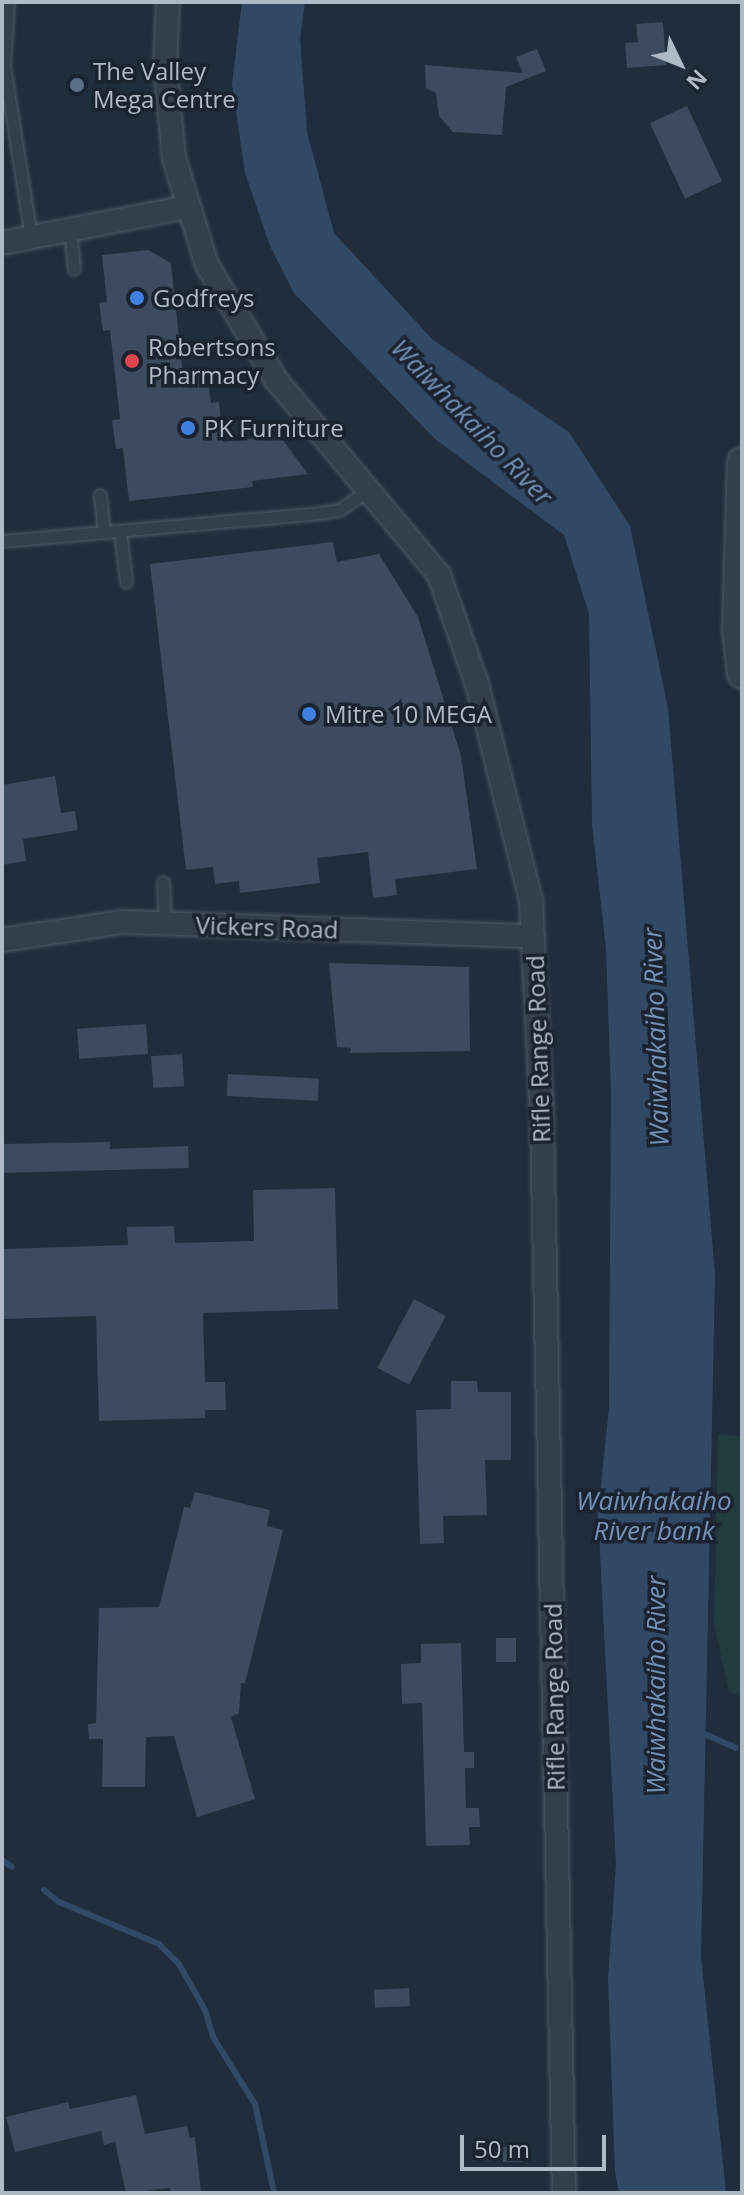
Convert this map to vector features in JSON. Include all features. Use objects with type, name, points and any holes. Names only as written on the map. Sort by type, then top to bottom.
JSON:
[{"type":"street","name":"Rifle Range Road","points":[[168,2],[165,65],[174,158],[207,265],[252,347],[424,551],[451,602],[523,856],[533,936],[542,1120],[564,2193]]},
{"type":"street","points":[[2,243],[187,207]]},
{"type":"street","points":[[742,462],[737,629],[742,674]]},
{"type":"street","name":"Vickers Road","points":[[2,940],[58,928],[165,923],[533,936]]},
{"type":"lane","points":[[8,2],[3,48],[31,236]]},
{"type":"lane","points":[[70,229],[74,269]]},
{"type":"lane","points":[[2,541],[319,513],[339,510],[370,488]]},
{"type":"lane","points":[[100,495],[104,532]]},
{"type":"lane","points":[[120,531],[126,582]]},
{"type":"lane","points":[[163,882],[165,923]]},
{"type":"green space","points":[[718,1434],[742,1436],[742,1697],[729,1692],[714,1624]]},
{"type":"water","name":"Waiwhakaiho River bank","points":[[242,2],[305,2],[300,38],[307,132],[334,233],[433,340],[569,432],[630,526],[668,708],[715,1275],[701,1957],[726,2193],[619,2193],[615,2172],[608,1979],[616,1864],[598,1514],[609,1408],[611,1096],[606,948],[592,824],[589,614],[564,535],[435,439],[294,293],[270,246],[245,173],[232,84]]},
{"type":"building","points":[[663,22],[666,65],[627,68],[625,43],[638,42],[636,24]]},
{"type":"building","points":[[537,49],[546,71],[506,87],[502,135],[453,132],[439,116],[436,93],[426,88],[425,65],[523,73],[516,57]]},
{"type":"building","points":[[687,106],[722,181],[685,199],[650,123]]},
{"type":"building","points":[[148,250],[171,263],[183,374],[207,371],[211,403],[219,402],[223,442],[254,438],[254,430],[270,428],[270,437],[280,436],[308,474],[252,481],[253,487],[129,501],[123,448],[116,449],[112,420],[120,419],[110,330],[103,331],[99,303],[107,302],[102,255]]},
{"type":"building","name":"Mitre 10 MEGA","points":[[333,542],[337,562],[379,554],[418,617],[461,756],[477,869],[395,879],[397,895],[373,898],[368,852],[317,858],[320,883],[240,893],[239,881],[215,884],[213,867],[186,870],[150,564]]},
{"type":"building","points":[[55,776],[61,813],[75,811],[78,830],[23,839],[26,861],[2,865],[2,785]]},
{"type":"building","points":[[329,963],[469,967],[470,1051],[350,1053],[351,1048],[337,1047]]},
{"type":"building","points":[[146,1024],[148,1054],[79,1059],[77,1029]]},
{"type":"building","points":[[182,1054],[184,1086],[153,1088],[151,1056]]},
{"type":"building","points":[[228,1074],[319,1079],[318,1101],[227,1096]]},
{"type":"building","points":[[110,1142],[110,1149],[188,1146],[189,1168],[2,1173],[2,1144]]},
{"type":"building","points":[[335,1188],[338,1309],[203,1313],[205,1382],[225,1382],[226,1410],[205,1410],[205,1418],[99,1421],[96,1316],[2,1319],[2,1249],[128,1245],[127,1227],[174,1226],[175,1243],[254,1241],[253,1190]]},
{"type":"building","points":[[414,1299],[446,1316],[409,1385],[377,1368]]},
{"type":"building","points":[[451,1381],[477,1381],[478,1392],[511,1392],[511,1460],[485,1460],[487,1515],[443,1516],[444,1543],[420,1544],[416,1410],[451,1409]]},
{"type":"building","points":[[195,1492],[270,1510],[267,1526],[283,1530],[245,1683],[241,1683],[239,1713],[231,1717],[255,1799],[197,1817],[174,1736],[146,1737],[145,1787],[102,1787],[103,1739],[89,1739],[88,1724],[96,1723],[99,1608],[159,1607],[184,1507],[190,1508]]},
{"type":"building","points":[[496,1638],[516,1638],[516,1662],[496,1662]]},
{"type":"building","points":[[461,1643],[464,1752],[474,1752],[474,1768],[465,1768],[466,1808],[479,1808],[480,1827],[469,1827],[470,1845],[426,1846],[422,1703],[402,1704],[401,1664],[421,1663],[421,1644]]},
{"type":"building","points":[[409,1988],[410,2006],[375,2008],[374,1990]]},
{"type":"building","points":[[136,2095],[145,2134],[187,2126],[190,2138],[195,2137],[201,2193],[171,2193],[170,2188],[126,2193],[115,2142],[104,2145],[101,2131],[15,2152],[6,2117],[68,2102],[70,2109]]},
{"type":"building","points":[[503,2147],[522,2147],[522,2162],[503,2162]]},
{"type":"waterway","points":[[700,1732],[736,1748]]},
{"type":"waterway","points":[[2,1860],[12,1867]]},
{"type":"waterway","points":[[44,1890],[59,1902],[159,1944],[179,1964],[205,2010],[213,2037],[255,2104],[274,2193]]},
{"type":"place","name":"The Valley Mega Centre","points":[[77,85]]},
{"type":"place","name":"Godfreys","points":[[137,298]]},
{"type":"place","name":"Robertsons Pharmacy","points":[[132,361]]},
{"type":"place","name":"PK Furniture","points":[[188,428]]},
{"type":"place","name":"Mitre 10 MEGA","points":[[309,714]]},
{"type":"water label","name":"Waiwhakaiho River","points":[[472,422]]},
{"type":"water label","name":"Waiwhakaiho River","points":[[656,1037]]},
{"type":"water label","name":"Waiwhakaiho River","points":[[656,1685]]}]
